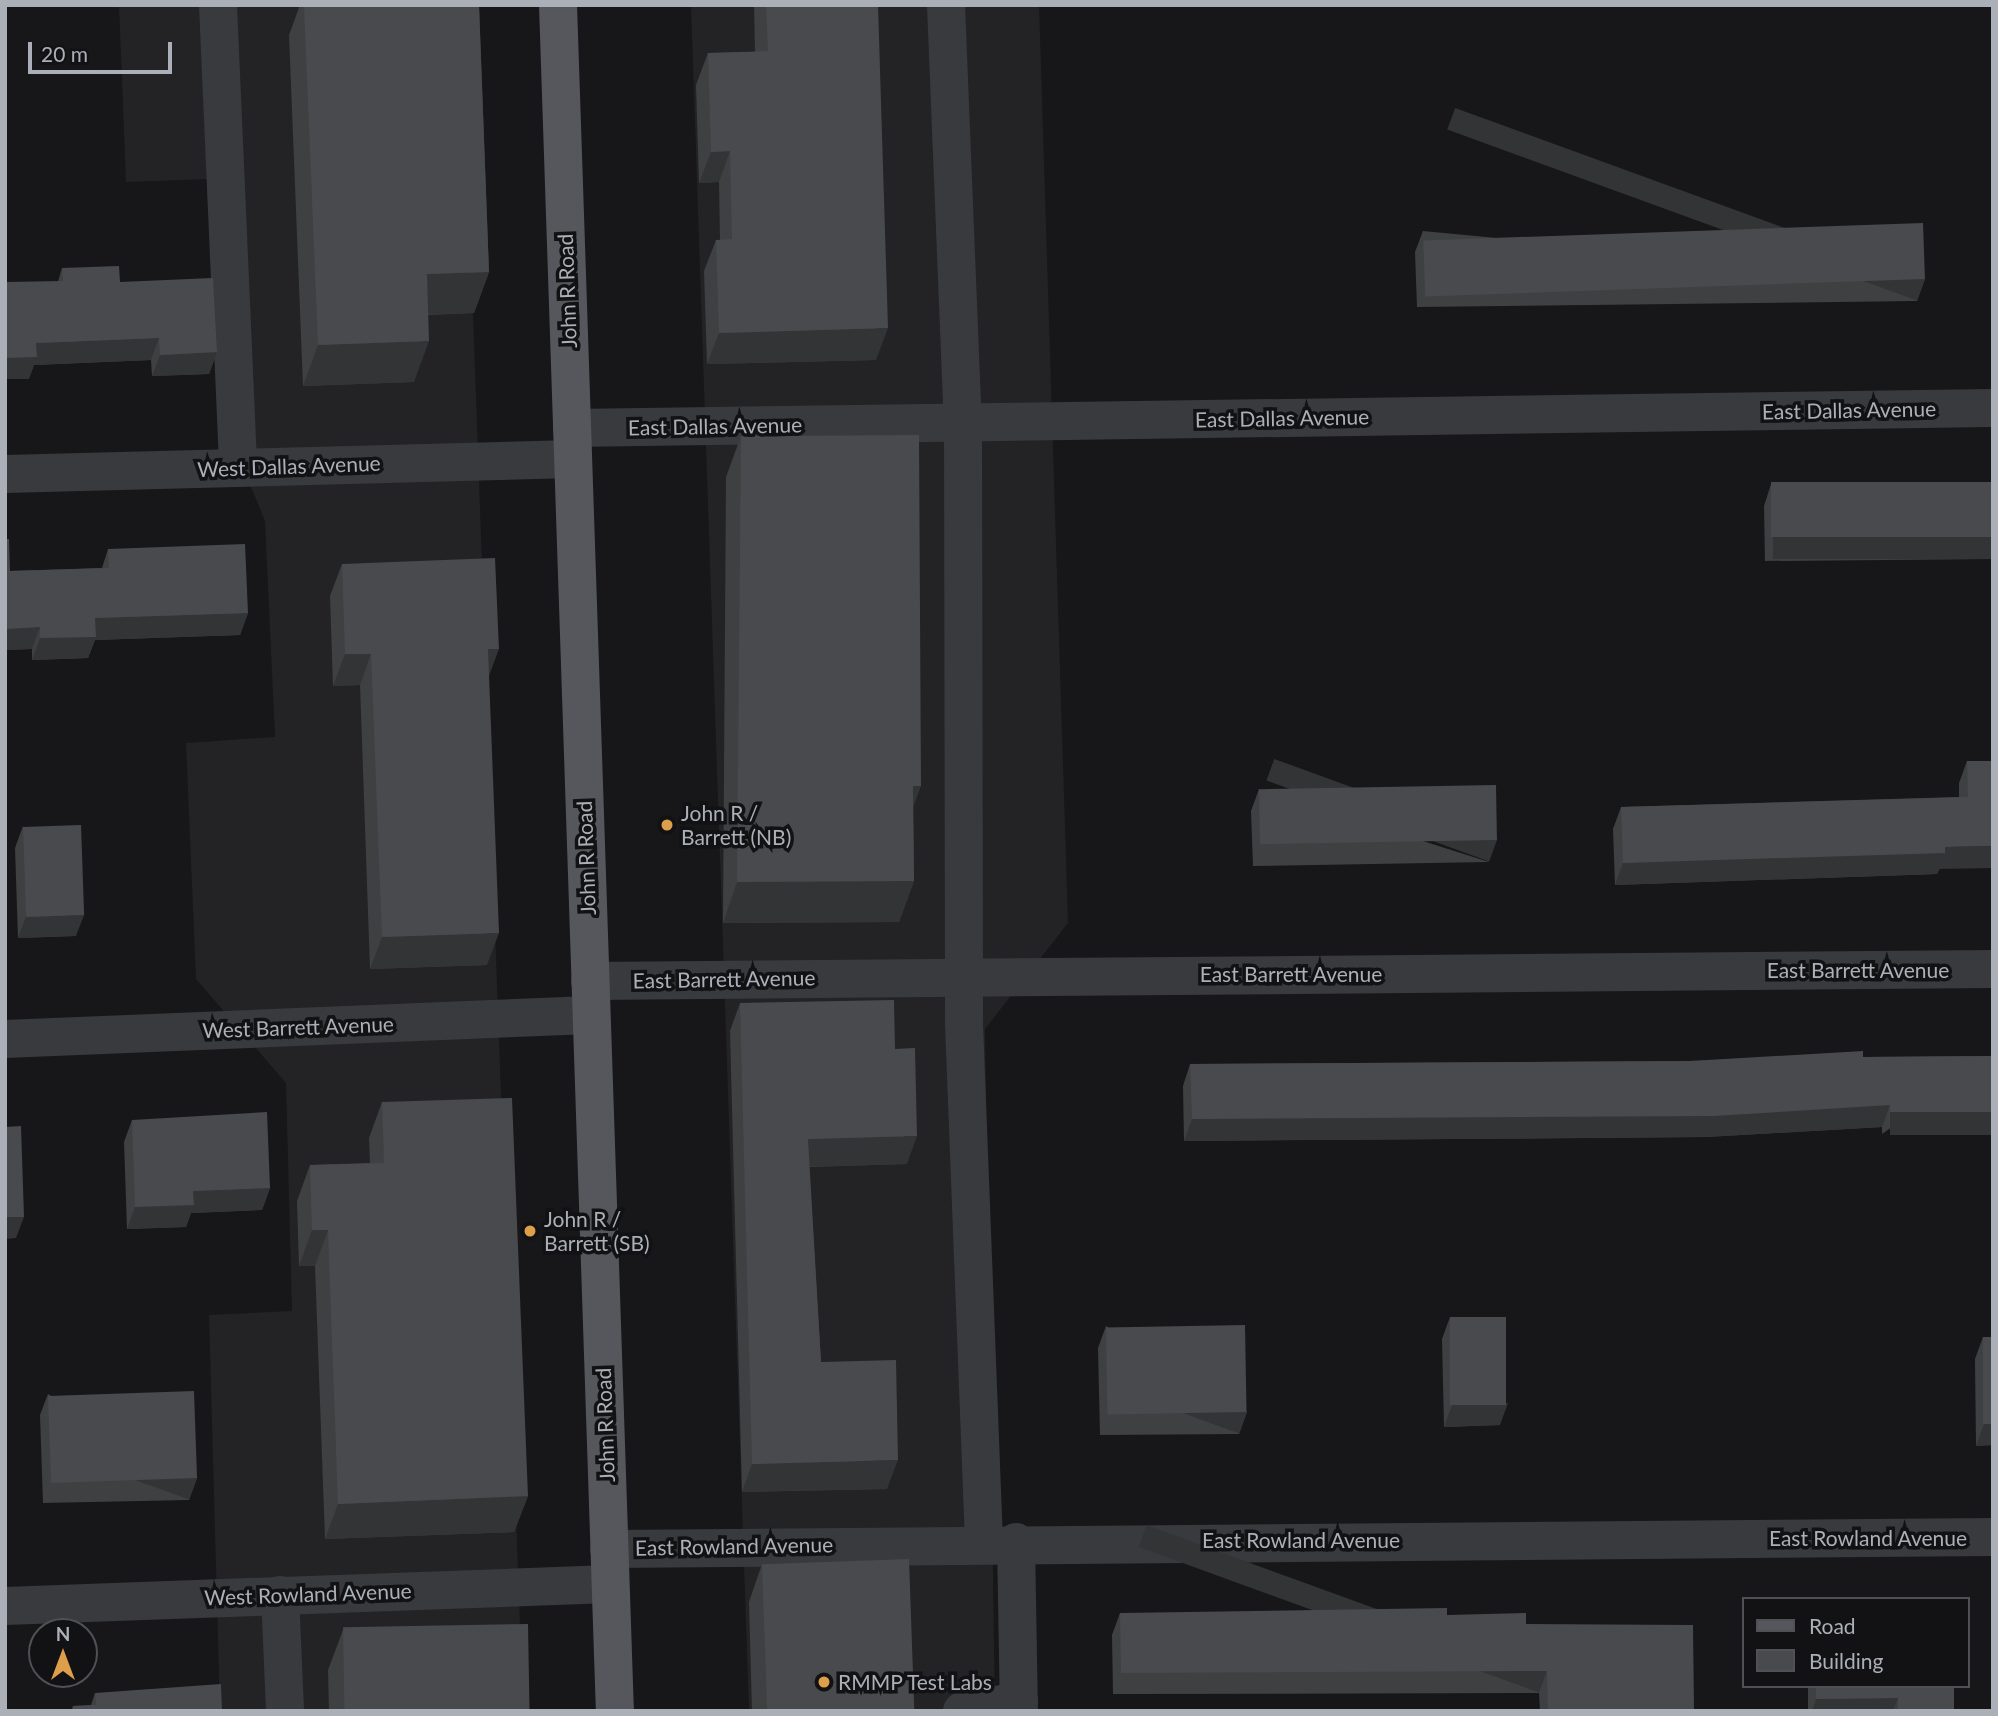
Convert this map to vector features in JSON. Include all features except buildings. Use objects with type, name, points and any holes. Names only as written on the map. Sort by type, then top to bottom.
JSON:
[{"type":"main road","name":"John R Road","points":[[558,5],[615,1711]]},
{"type":"street","points":[[218,5],[238,468]]},
{"type":"street","points":[[946,5],[962,422],[963,976],[1000,1542],[1019,1706],[962,1711]]},
{"type":"street","name":"East Dallas Avenue","points":[[572,443],[962,422],[1993,408]]},
{"type":"street","name":"West Dallas Avenue","points":[[5,474],[238,468],[572,443]]},
{"type":"street","name":"East Barrett Avenue","points":[[590,998],[963,976],[1993,969]]},
{"type":"street","name":"West Barrett Avenue","points":[[5,1039],[590,998]]},
{"type":"street","name":"East Rowland Avenue","points":[[610,1566],[1000,1542],[1993,1537]]},
{"type":"street","name":"West Rowland Avenue","points":[[5,1605],[280,1595],[610,1566]]},
{"type":"street","points":[[280,1595],[285,1711]]},
{"type":"shaded area","points":[[119,5],[462,5],[523,1711],[220,1711],[209,1315],[292,1311],[286,1083],[196,979],[186,743],[275,737],[265,521],[220,411],[207,179],[126,182]]},
{"type":"shaded area","points":[[691,5],[1039,5],[1068,923],[985,1029],[995,1711],[749,1711]]},
{"type":"place","name":"John R / Barrett (NB)","points":[[667,825]]},
{"type":"place","name":"John R / Barrett (SB)","points":[[530,1231]]},
{"type":"place","name":"RMMP Test Labs","points":[[824,1682]]}]
